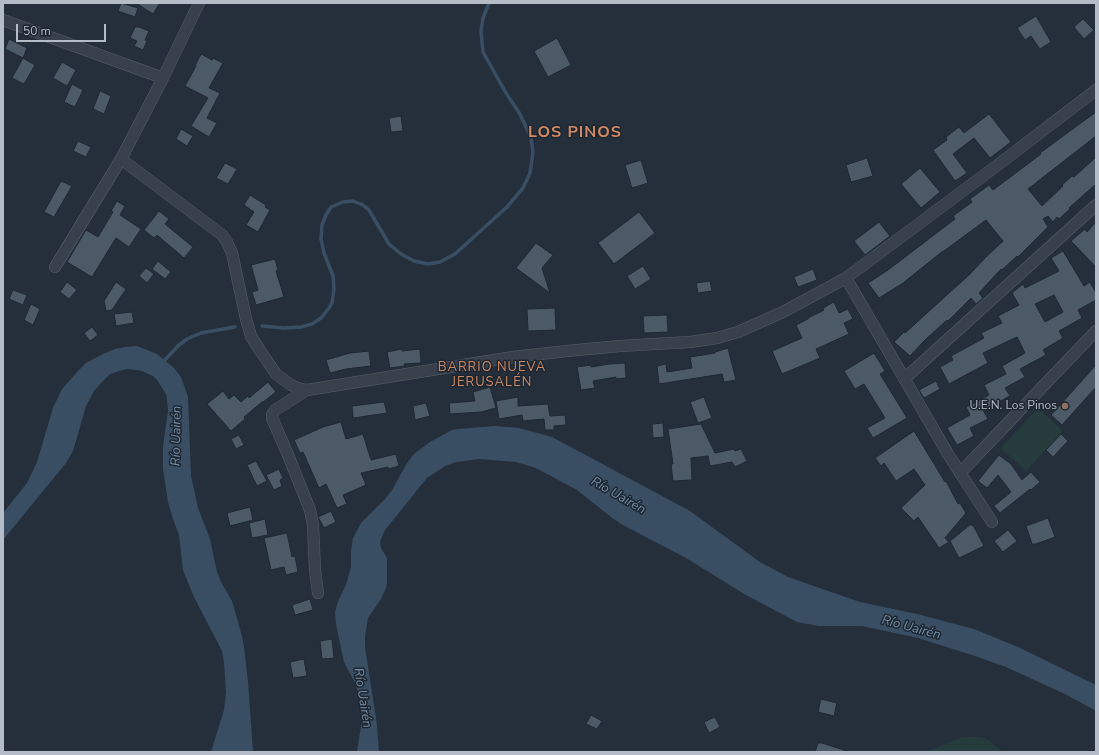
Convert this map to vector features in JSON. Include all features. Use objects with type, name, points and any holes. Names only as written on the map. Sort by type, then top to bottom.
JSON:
[{"type":"street","points":[[55,266],[121,159],[163,78],[199,3]]},
{"type":"street","points":[[3,20],[163,78]]},
{"type":"street","points":[[121,159],[222,235],[232,252],[251,336],[276,374],[291,385],[307,390],[513,357],[567,350],[690,342],[717,338],[738,332],[784,312],[846,278],[1096,90]]},
{"type":"street","points":[[904,379],[1096,205]]},
{"type":"street","points":[[846,278],[960,473],[992,522]]},
{"type":"street","points":[[960,473],[1096,331]]},
{"type":"street","points":[[307,390],[275,410],[272,418],[310,510],[313,525],[315,570],[318,594]]},
{"type":"green space","points":[[1038,408],[1063,431],[1026,471],[1001,448]]},
{"type":"green space","points":[[962,737],[981,737],[987,739],[1003,752],[926,752]]},
{"type":"water","name":"Río Uairén","points":[[137,346],[157,354],[174,368],[181,377],[188,397],[191,476],[198,508],[210,539],[217,572],[232,601],[242,636],[248,682],[253,752],[211,752],[224,710],[226,692],[224,662],[222,651],[194,597],[183,570],[179,535],[168,502],[163,469],[163,446],[168,411],[167,400],[166,394],[153,376],[142,371],[127,369],[110,374],[102,382],[94,391],[86,406],[73,451],[66,463],[3,540],[3,513],[27,483],[32,473],[37,462],[53,408],[62,389],[86,363],[115,349]]},
{"type":"water","name":"Río Uairén","points":[[495,426],[519,428],[552,437],[690,511],[760,562],[788,577],[860,602],[917,614],[974,629],[1018,647],[1096,685],[1096,711],[1067,695],[1006,667],[918,638],[862,626],[819,626],[797,622],[746,595],[686,558],[621,524],[577,490],[536,468],[516,462],[479,459],[456,462],[445,466],[427,478],[385,530],[382,537],[380,542],[381,548],[387,558],[387,583],[381,599],[368,618],[365,636],[365,647],[377,725],[379,752],[357,752],[362,720],[359,696],[356,685],[344,662],[335,612],[338,601],[346,585],[351,567],[353,538],[361,523],[392,490],[407,463],[414,454],[430,442],[452,430]]},
{"type":"building","points":[[121,3],[138,8],[135,17],[118,11]]},
{"type":"building","points":[[136,3],[160,3],[153,14]]},
{"type":"building","points":[[1036,16],[1051,42],[1040,49],[1031,36],[1025,40],[1017,28]]},
{"type":"building","points":[[1083,19],[1094,30],[1084,39],[1074,27]]},
{"type":"building","points":[[135,27],[149,31],[143,50],[134,46],[137,41],[130,38]]},
{"type":"building","points":[[557,38],[571,65],[548,77],[534,51]]},
{"type":"building","points":[[9,39],[27,48],[23,58],[5,49]]},
{"type":"building","points":[[201,54],[212,60],[213,58],[223,63],[209,88],[220,93],[207,118],[217,123],[209,137],[191,126],[208,98],[185,86]]},
{"type":"building","points":[[23,58],[35,65],[24,84],[12,78]]},
{"type":"building","points":[[62,62],[76,70],[67,86],[53,78]]},
{"type":"building","points":[[72,84],[83,90],[75,107],[64,102]]},
{"type":"building","points":[[100,91],[111,96],[104,114],[93,109]]},
{"type":"building","points":[[1096,112],[1096,136],[1028,189],[1042,206],[1063,186],[1062,185],[1072,176],[1074,177],[1096,157],[1096,184],[1059,219],[1057,217],[1053,222],[1048,216],[1043,219],[1048,227],[1018,257],[1017,256],[1002,270],[1001,269],[979,293],[983,298],[976,304],[971,298],[948,321],[947,320],[924,341],[910,356],[894,342],[969,275],[1003,241],[986,220],[943,251],[903,283],[879,298],[868,283],[888,270],[955,219],[953,216],[972,202],[970,199],[989,185],[993,190]]},
{"type":"building","points":[[989,114],[1011,142],[990,158],[974,138],[953,154],[967,173],[955,181],[933,150],[947,140],[946,137],[959,127],[964,133]]},
{"type":"building","points":[[401,116],[403,131],[391,132],[389,118]]},
{"type":"building","points":[[181,129],[193,136],[187,146],[176,139]]},
{"type":"building","points":[[78,141],[91,147],[86,157],[73,151]]},
{"type":"building","points":[[867,158],[873,176],[851,182],[846,165]]},
{"type":"building","points":[[641,160],[648,183],[632,188],[625,165]]},
{"type":"building","points":[[225,163],[237,169],[228,184],[216,178]]},
{"type":"building","points":[[920,168],[940,192],[921,208],[901,184]]},
{"type":"building","points":[[61,181],[72,186],[54,217],[44,212]]},
{"type":"building","points":[[250,195],[266,205],[265,207],[270,210],[258,232],[246,225],[254,212],[244,205]]},
{"type":"building","points":[[117,201],[125,206],[120,215],[141,229],[129,247],[116,238],[92,277],[67,262],[86,230],[98,237],[113,212],[111,211]]},
{"type":"building","points":[[159,211],[169,219],[165,224],[193,247],[184,258],[157,235],[154,238],[144,230]]},
{"type":"building","points":[[639,212],[655,233],[614,264],[598,243]]},
{"type":"building","points":[[879,222],[890,236],[865,255],[854,241]]},
{"type":"building","points":[[1096,222],[1096,267],[1071,241],[1085,229],[1087,232]]},
{"type":"building","points":[[536,243],[553,255],[542,268],[550,293],[516,268]]},
{"type":"building","points":[[1063,251],[1084,286],[1090,282],[1096,293],[1096,300],[1078,310],[1082,318],[1059,331],[1063,338],[1043,350],[1046,355],[1020,369],[1025,377],[1005,388],[1010,396],[983,410],[988,419],[970,428],[974,436],[957,445],[947,428],[970,415],[966,407],[989,395],[984,385],[1006,374],[1002,366],[1025,353],[1017,337],[983,353],[988,363],[949,384],[940,367],[953,360],[951,356],[984,338],[981,333],[1002,323],[998,316],[1019,305],[1012,293],[1023,284],[1025,288],[1059,271],[1051,258]],"holes":[[[1054,295],[1063,312],[1045,322],[1035,304]]]},
{"type":"building","points":[[275,259],[278,270],[276,271],[284,297],[256,305],[252,292],[258,290],[251,265]]},
{"type":"building","points":[[158,261],[171,272],[165,279],[152,269]]},
{"type":"building","points":[[643,266],[651,279],[635,289],[627,276]]},
{"type":"building","points":[[146,268],[154,274],[147,283],[139,276]]},
{"type":"building","points":[[813,269],[817,280],[798,287],[794,277]]},
{"type":"building","points":[[710,281],[712,291],[698,293],[696,283]]},
{"type":"building","points":[[67,282],[77,290],[69,299],[60,292]]},
{"type":"building","points":[[116,282],[126,289],[112,310],[106,311],[104,301]]},
{"type":"building","points":[[13,290],[27,295],[23,305],[9,299]]},
{"type":"building","points":[[834,302],[839,313],[848,309],[853,319],[844,323],[849,334],[816,349],[820,358],[782,374],[772,351],[802,338],[796,325],[824,310],[823,308]]},
{"type":"building","points":[[31,304],[40,309],[33,325],[24,320]]},
{"type":"building","points":[[555,308],[556,330],[528,331],[527,309]]},
{"type":"building","points":[[132,312],[134,323],[116,326],[114,314]]},
{"type":"building","points":[[667,315],[668,332],[644,333],[643,316]]},
{"type":"building","points":[[92,327],[98,335],[90,341],[84,333]]},
{"type":"building","points":[[728,348],[736,380],[724,382],[722,374],[659,384],[657,366],[666,364],[667,372],[692,368],[690,357],[715,353]]},
{"type":"building","points":[[402,349],[402,351],[420,349],[421,363],[404,364],[405,366],[390,368],[387,352]]},
{"type":"building","points":[[369,351],[371,366],[346,369],[330,373],[326,360],[350,353]]},
{"type":"building","points":[[874,353],[885,371],[880,374],[907,418],[873,438],[867,428],[885,418],[864,384],[855,389],[844,371]]},
{"type":"building","points":[[625,363],[626,378],[616,379],[616,377],[593,381],[595,388],[581,390],[577,367]]},
{"type":"building","points":[[1096,365],[1096,387],[1062,425],[1051,415]]},
{"type":"building","points":[[936,381],[940,389],[924,398],[919,390]]},
{"type":"building","points":[[268,382],[276,392],[244,417],[245,419],[231,431],[207,404],[223,391],[229,399],[234,395],[241,402],[248,396],[249,398]]},
{"type":"building","points":[[490,387],[496,408],[481,412],[450,414],[449,403],[475,401],[473,392]]},
{"type":"building","points":[[518,397],[518,406],[548,404],[550,416],[565,415],[566,425],[554,426],[554,430],[545,430],[544,419],[523,421],[522,415],[499,419],[496,401]]},
{"type":"building","points":[[704,397],[712,418],[698,423],[690,402]]},
{"type":"building","points":[[384,402],[387,413],[353,418],[352,406]]},
{"type":"building","points":[[426,403],[430,416],[415,420],[413,406]]},
{"type":"building","points":[[341,422],[346,439],[363,434],[371,460],[396,454],[399,466],[361,473],[366,485],[343,495],[347,504],[337,508],[326,484],[319,488],[303,452],[300,453],[294,440],[323,427]]},
{"type":"building","points":[[663,423],[664,437],[653,438],[652,424]]},
{"type":"building","points":[[701,424],[715,453],[741,449],[747,461],[735,467],[732,462],[710,466],[708,456],[691,458],[692,480],[673,481],[671,464],[673,464],[668,429]]},
{"type":"building","points":[[914,431],[945,482],[946,481],[958,504],[960,503],[966,513],[945,538],[949,542],[939,548],[918,517],[914,521],[901,508],[925,485],[914,469],[896,481],[884,463],[881,466],[875,458]]},
{"type":"building","points":[[1061,434],[1068,441],[1053,457],[1046,450]]},
{"type":"building","points":[[239,435],[244,445],[236,449],[231,439]]},
{"type":"building","points":[[999,455],[1011,464],[1022,480],[1031,472],[1040,482],[1000,513],[994,506],[1011,492],[998,475],[987,488],[978,481]]},
{"type":"building","points":[[256,461],[267,481],[257,486],[247,465]]},
{"type":"building","points":[[279,469],[283,478],[280,480],[282,486],[274,490],[266,475]]},
{"type":"building","points":[[250,507],[253,520],[230,526],[227,513]]},
{"type":"building","points":[[331,511],[336,522],[324,528],[318,517]]},
{"type":"building","points":[[1048,518],[1055,537],[1032,544],[1026,526]]},
{"type":"building","points":[[265,519],[268,535],[252,538],[249,523]]},
{"type":"building","points":[[971,524],[972,526],[973,525],[984,546],[959,558],[950,541]]},
{"type":"building","points":[[1008,530],[1017,541],[1003,552],[994,541]]},
{"type":"building","points":[[287,533],[292,557],[295,556],[298,572],[286,575],[284,567],[271,570],[264,538]]},
{"type":"building","points":[[310,599],[313,610],[295,615],[292,605]]},
{"type":"building","points":[[332,639],[334,658],[322,659],[320,641]]},
{"type":"building","points":[[304,659],[307,676],[293,678],[290,662]]},
{"type":"building","points":[[821,699],[837,703],[834,716],[818,712]]},
{"type":"building","points":[[591,715],[602,721],[597,729],[586,724]]},
{"type":"building","points":[[715,717],[720,727],[709,733],[704,722]]},
{"type":"building","points":[[818,743],[844,750],[844,752],[815,752]]},
{"type":"waterway","points":[[262,326],[284,328],[301,327],[312,324],[321,318],[332,303],[334,289],[333,276],[324,253],[321,239],[322,225],[331,207],[343,202],[353,201],[363,205],[369,210],[389,244],[401,254],[414,261],[428,264],[440,262],[455,254],[507,207],[523,188],[530,173],[533,152],[531,138],[520,114],[506,93],[483,52],[481,31],[483,18],[489,3]]},
{"type":"waterway","points":[[162,363],[187,339],[201,333],[235,327]]},
{"type":"place","name":"U.E.N. Los Pinos","points":[[1065,406]]},
{"type":"district","name":"LOS PINOS","points":[[575,133]]},
{"type":"district","name":"BARRIO NUEVA JERUSALÉN","points":[[492,376]]}]
